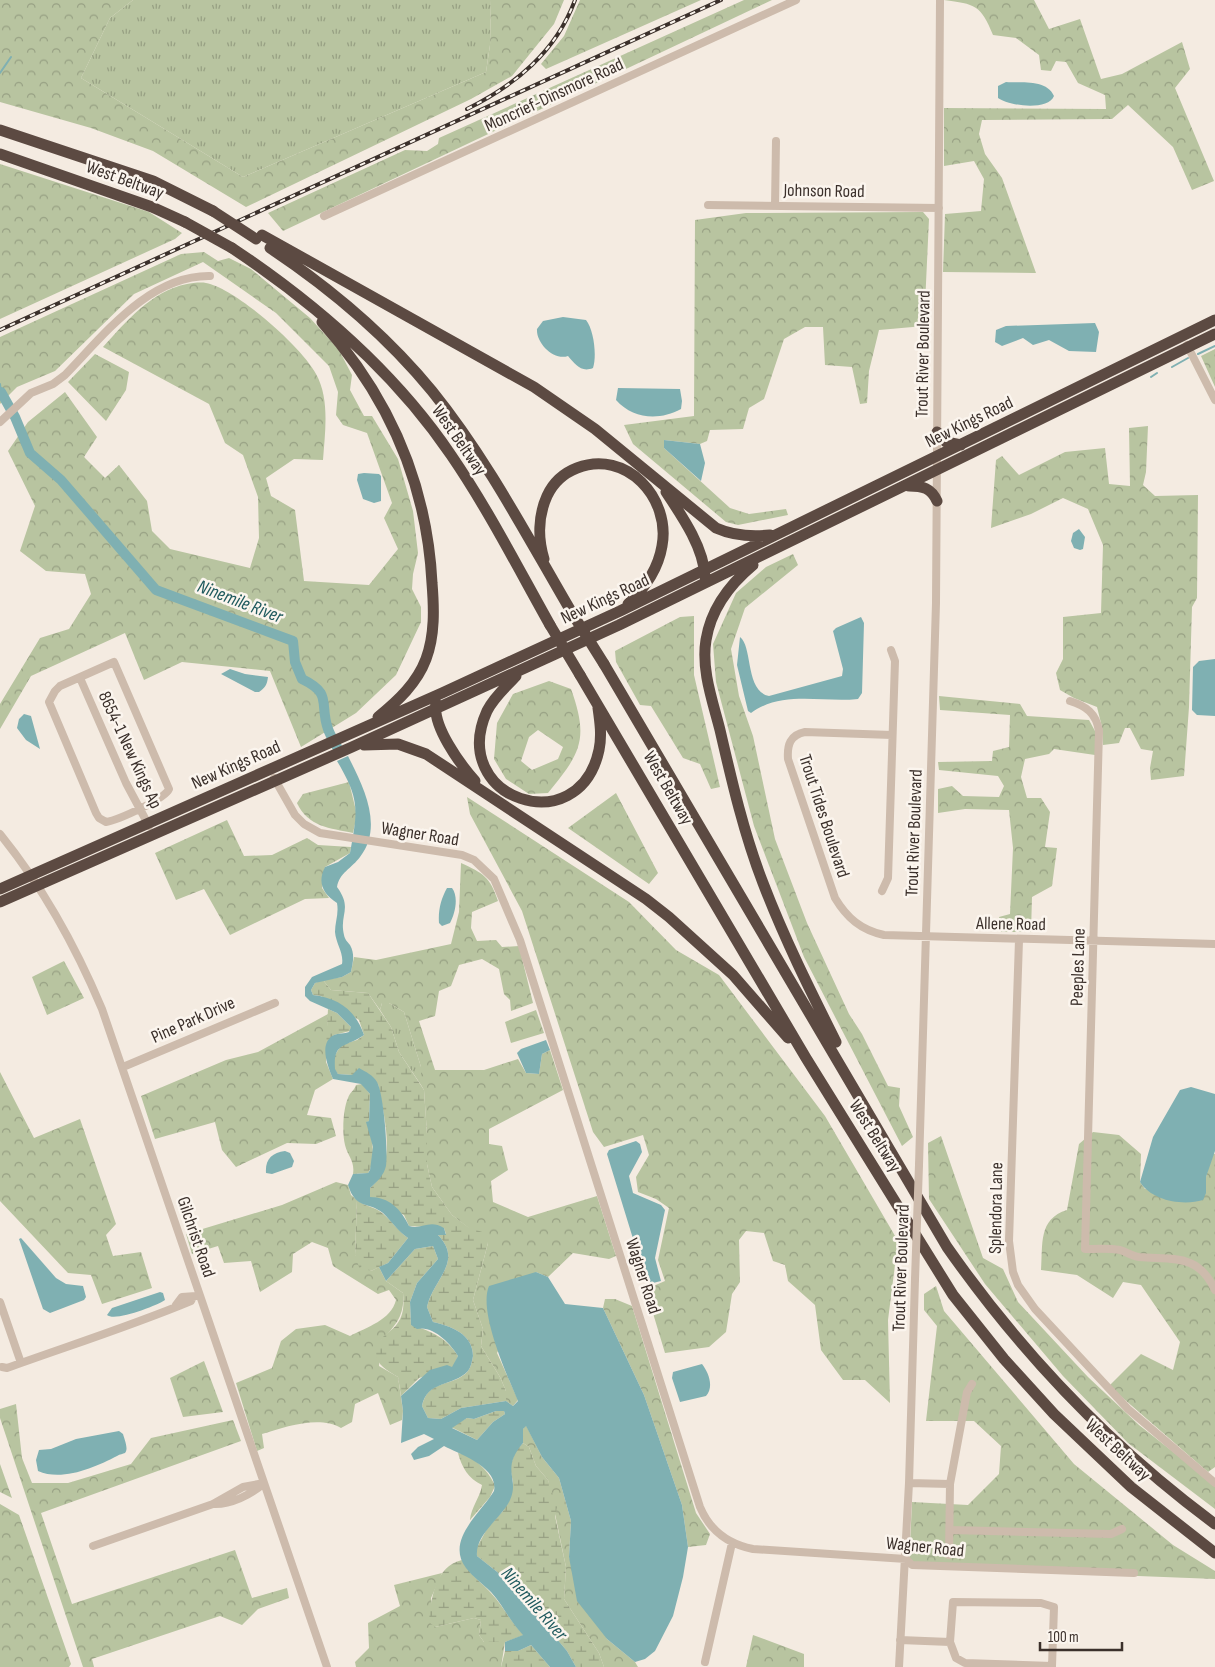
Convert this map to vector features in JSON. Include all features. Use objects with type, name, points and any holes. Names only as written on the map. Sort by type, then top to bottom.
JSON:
[{"type":"highway","name":"West Beltway","points":[[0,130],[153,181],[228,218],[259,237],[348,305],[376,331],[430,390],[473,448],[604,664],[947,1247],[1024,1347],[1102,1430],[1159,1481],[1215,1524]]},
{"type":"highway","name":"West Beltway","points":[[0,154],[145,204],[185,222],[232,248],[268,272],[301,298],[337,327],[379,366],[417,410],[451,455],[806,1058],[953,1295],[982,1333],[1047,1407],[1105,1463],[1158,1509],[1215,1553]]},
{"type":"highway","points":[[259,237],[534,387],[595,429],[706,520],[725,532],[754,537],[779,534]]},
{"type":"highway","points":[[301,298],[360,369],[381,402],[401,443],[415,481],[430,548],[433,620],[426,658],[410,686],[392,706],[367,726]]},
{"type":"highway","name":"New Kings Road","points":[[325,752],[352,747],[522,670],[938,471],[1090,396],[1185,342],[1215,320]]},
{"type":"highway","name":"New Kings Road","points":[[0,902],[152,834],[325,752],[347,736],[367,726],[705,571],[1144,355],[1215,334]]},
{"type":"highway","points":[[1090,396],[1095,386],[1117,375],[1144,355]]},
{"type":"highway","points":[[1014,433],[1041,412],[1082,392],[1084,384]]},
{"type":"highway","points":[[937,432],[946,442],[961,445]]},
{"type":"highway","points":[[550,575],[543,556],[540,519],[543,505],[552,486],[572,470],[590,464],[606,464],[630,472],[647,486],[654,498],[660,513],[664,536],[654,572],[636,596],[620,611]]},
{"type":"highway","points":[[660,482],[678,510],[701,556],[705,571],[705,584]]},
{"type":"highway","points":[[907,486],[927,488],[938,501]]},
{"type":"highway","points":[[765,554],[744,572],[718,605],[706,641],[708,678],[735,793],[762,882],[805,982],[858,1094]]},
{"type":"highway","points":[[522,670],[498,694],[488,710],[482,724],[480,744],[482,761],[491,778],[511,796],[541,803],[564,797],[580,786],[591,772],[600,750],[601,737],[598,704]]},
{"type":"highway","points":[[442,693],[435,709],[438,723],[465,770],[485,792]]},
{"type":"highway","points":[[352,747],[379,743],[409,747],[426,754],[669,917],[733,975],[806,1058]]},
{"type":"highway","name":"New Kings Road","points":[[0,889],[148,823],[273,775]]},
{"type":"street","name":"Moncrief-Dinsmore Road","points":[[324,216],[796,0]]},
{"type":"street","name":"Trout River Boulevard","points":[[899,1667],[909,1483],[938,501],[940,0]]},
{"type":"street","points":[[775,206],[776,142]]},
{"type":"street","name":"Johnson Road","points":[[708,205],[939,208]]},
{"type":"street","points":[[1,420],[22,399],[65,375],[140,301],[193,276],[210,276]]},
{"type":"street","points":[[1185,342],[1215,400]]},
{"type":"street","points":[[882,890],[888,878],[895,661],[891,650]]},
{"type":"street","points":[[114,662],[168,785],[166,794],[138,808],[106,822],[102,821],[96,813],[49,702],[54,691],[60,686],[114,662]]},
{"type":"street","name":"8654-1 New Kings Ap","points":[[80,678],[138,808],[148,823],[152,834]]},
{"type":"street","name":"Peeples Lane","points":[[1070,702],[1091,712],[1096,717],[1099,730],[1085,1249],[1121,1250],[1136,1257],[1195,1260],[1215,1290]]},
{"type":"street","name":"Trout Tides Boulevard","points":[[892,735],[798,734],[792,738],[787,748],[788,758],[835,898],[844,914],[870,932],[884,936],[926,937]]},
{"type":"street","name":"Wagner Road","points":[[273,775],[289,808],[304,824],[320,833],[468,857],[486,869],[497,885],[517,930],[700,1506],[711,1527],[732,1543],[761,1550],[906,1559],[912,1565],[1134,1574]]},
{"type":"street","name":"Gilchrist Road","points":[[0,834],[37,885],[67,934],[89,978],[123,1067],[197,1296],[327,1667]]},
{"type":"street","name":"Allene Road","points":[[926,937],[1215,944]]},
{"type":"street","name":"Splendora Lane","points":[[1019,940],[1009,1241],[1013,1272],[1018,1285],[1032,1305],[1101,1382],[1128,1409],[1215,1483]]},
{"type":"street","name":"Pine Park Drive","points":[[123,1067],[275,1002]]},
{"type":"street","points":[[2,1367],[7,1368],[86,1342],[162,1313],[176,1305],[182,1297],[189,1295],[197,1296]]},
{"type":"street","points":[[0,1302],[21,1363]]},
{"type":"street","points":[[949,1555],[950,1484],[967,1392],[972,1384]]},
{"type":"street","points":[[93,1546],[213,1504],[223,1505],[257,1490],[264,1483]]},
{"type":"street","points":[[909,1483],[950,1484]]},
{"type":"street","points":[[950,1530],[1111,1534],[1122,1529]]},
{"type":"street","points":[[705,1662],[732,1543]]},
{"type":"street","points":[[953,1602],[1041,1603],[1054,1607],[1052,1666],[965,1663],[956,1658],[950,1642],[953,1602]]},
{"type":"street","points":[[900,1640],[950,1642]]},
{"type":"green space","points":[[0,0],[133,0],[110,18],[81,78],[243,177],[486,72],[490,45],[491,0],[564,0],[554,24],[512,76],[471,99],[246,207],[153,151],[91,128],[0,102]]},
{"type":"green space","points":[[133,0],[491,0],[490,45],[486,72],[243,177],[81,78],[110,18]]},
{"type":"green space","points":[[580,0],[701,0],[546,69],[541,64],[564,36]]},
{"type":"green space","points":[[744,0],[772,0],[283,231],[268,213],[405,150],[427,151],[438,144],[439,138]]},
{"type":"green space","points":[[944,0],[1034,0],[1049,29],[1080,19],[1101,79],[1122,74],[1182,42],[1190,69],[1175,88],[1214,181],[1192,190],[1173,147],[1128,105],[1112,119],[982,120],[979,134],[985,154],[1002,178],[1036,273],[943,272],[945,214],[981,211],[984,179],[974,161],[944,166],[944,108],[1106,109],[1105,95],[1078,83],[1066,62],[1056,61],[1051,71],[1041,70],[1039,55],[1016,38],[993,35],[985,17],[976,8],[963,3]]},
{"type":"green space","points":[[0,164],[149,212],[182,233],[175,239],[0,319]]},
{"type":"green space","points":[[923,212],[929,219],[924,326],[879,330],[869,371],[867,403],[860,404],[852,367],[825,365],[823,327],[805,327],[784,339],[764,399],[749,408],[743,429],[710,430],[707,441],[700,444],[664,440],[664,448],[730,508],[749,514],[786,509],[788,515],[738,525],[726,522],[633,444],[624,425],[694,416],[695,220],[746,213]]},
{"type":"green space","points":[[204,252],[218,261],[229,258],[251,269],[310,318],[339,350],[352,375],[350,390],[364,416],[372,416],[398,459],[413,511],[418,553],[412,589],[421,607],[421,622],[396,675],[356,713],[301,747],[270,671],[182,662],[144,680],[125,633],[31,676],[0,729],[0,704],[40,638],[69,629],[91,594],[85,574],[46,571],[20,551],[35,506],[8,451],[28,422],[65,392],[97,437],[84,457],[105,478],[119,465],[147,501],[152,531],[170,549],[250,568],[259,538],[258,497],[243,455],[225,443],[209,404],[103,347],[140,309],[162,293],[196,283],[218,287],[267,320],[297,349],[316,374],[323,394],[326,416],[323,460],[294,459],[266,478],[271,496],[295,510],[304,581],[369,585],[398,549],[384,518],[392,503],[367,433],[343,425],[336,415],[338,392],[329,366],[276,313],[203,262],[134,294],[55,371],[17,387],[0,404],[0,337],[181,254]]},
{"type":"green space","points":[[1215,349],[1215,387],[1201,356]]},
{"type":"green space","points":[[95,354],[129,372],[126,390],[106,421],[68,382]]},
{"type":"green space","points":[[1148,426],[1146,472],[1143,485],[1155,496],[1198,495],[1197,598],[1192,607],[1189,707],[1184,776],[1151,780],[1150,768],[1153,751],[1141,749],[1130,728],[1125,728],[1119,743],[1103,745],[1102,727],[1097,707],[1060,690],[1056,673],[1063,659],[1063,617],[1101,613],[1103,545],[1088,509],[1063,498],[1031,514],[991,528],[996,460],[1002,456],[1019,475],[1065,452],[1105,448],[1109,484],[1130,486],[1129,428]]},
{"type":"green space","points":[[793,554],[798,565],[745,608],[731,649],[739,696],[753,736],[775,839],[807,923],[849,1014],[862,1034],[888,1086],[900,1088],[899,1106],[913,1137],[902,1146],[804,957],[754,826],[716,682],[713,644],[736,593],[766,567]]},
{"type":"green space","points":[[694,616],[694,675],[720,787],[711,789],[700,764],[683,758],[651,706],[640,705],[616,662],[615,651],[680,617]]},
{"type":"green space","points":[[549,681],[571,689],[580,721],[579,745],[568,767],[548,793],[529,794],[506,779],[494,759],[497,723],[513,694]],"holes":[[[538,730],[563,747],[558,759],[532,770],[521,761],[529,737]]]},
{"type":"green space","points":[[939,696],[1020,704],[1027,716],[1089,720],[1095,731],[1095,755],[1054,749],[1049,754],[1025,759],[1021,777],[1027,798],[1041,798],[1050,812],[1045,847],[1057,848],[1052,886],[1032,897],[1031,932],[1001,932],[999,917],[1010,914],[1013,848],[1009,810],[965,809],[938,813],[938,789],[952,786],[963,796],[999,797],[1004,786],[998,776],[939,770],[938,762],[992,761],[993,751],[1009,747],[1010,715],[940,710]]},
{"type":"green space","points":[[349,782],[357,815],[353,833],[328,828],[313,822],[297,803],[303,794]]},
{"type":"green space","points":[[616,793],[658,873],[649,884],[568,828]]},
{"type":"green space","points":[[467,797],[629,902],[676,950],[719,975],[825,1116],[898,1241],[888,1320],[890,1403],[865,1380],[843,1380],[821,1350],[815,1305],[788,1281],[785,1265],[773,1261],[764,1233],[746,1231],[739,1240],[740,1282],[732,1294],[726,1332],[709,1347],[665,1353],[652,1310],[651,1287],[665,1281],[658,1260],[669,1208],[656,1199],[638,1192],[636,1177],[649,1155],[643,1135],[604,1147],[593,1132],[522,911],[470,814]]},
{"type":"green space","points":[[227,820],[244,856],[272,855],[307,838],[318,845],[351,847],[350,853],[325,867],[322,888],[329,898],[305,899],[230,935],[204,889],[176,900],[155,853]]},
{"type":"green space","points":[[461,863],[480,873],[489,881],[498,901],[472,912],[471,928],[477,941],[496,940],[502,947],[519,946],[533,1003],[511,1011],[510,1000],[504,994],[499,969],[482,959],[459,965],[451,986],[439,991],[435,1016],[419,1021],[435,1070],[484,1070],[518,1059],[526,1073],[539,1074],[542,1054],[550,1050],[563,1090],[489,1129],[489,1144],[502,1146],[508,1170],[491,1181],[493,1202],[528,1217],[597,1196],[616,1256],[609,1259],[573,1253],[548,1277],[536,1272],[497,1353],[518,1400],[513,1406],[506,1401],[506,1391],[500,1377],[481,1346],[483,1329],[473,1300],[488,1243],[452,1215],[432,1187],[427,1164],[427,1134],[424,1090],[421,1085],[421,1067],[404,1012],[389,1003],[382,1003],[380,1010],[368,993],[331,990],[323,980],[342,977],[351,972],[354,957],[376,960],[451,944],[459,912]]},
{"type":"green space","points":[[64,961],[84,998],[47,1015],[32,977]]},
{"type":"green space","points":[[323,980],[331,990],[368,993],[391,1027],[399,1052],[424,1090],[427,1164],[432,1187],[452,1215],[468,1227],[485,1233],[488,1243],[473,1300],[483,1329],[481,1346],[500,1377],[506,1391],[506,1401],[461,1408],[441,1419],[428,1418],[422,1406],[425,1397],[435,1387],[455,1380],[468,1371],[473,1356],[472,1348],[465,1337],[454,1329],[433,1322],[427,1307],[430,1297],[448,1262],[445,1245],[438,1235],[446,1234],[444,1228],[409,1226],[404,1215],[370,1198],[370,1188],[379,1178],[384,1166],[387,1139],[378,1084],[352,1075],[338,1074],[334,1069],[334,1057],[341,1045],[357,1040],[364,1035],[359,1020],[321,996],[313,995],[311,990],[315,983]]},
{"type":"green space","points":[[382,1003],[389,1003],[404,1012],[421,1067],[421,1085],[399,1052],[391,1027],[380,1010]]},
{"type":"green space","points":[[328,1009],[337,1013],[351,1027],[350,1031],[334,1035],[326,1045]]},
{"type":"green space","points":[[536,1010],[544,1033],[511,1043],[505,1022]]},
{"type":"green space","points":[[328,1014],[326,1062],[333,1079],[315,1090],[307,1115],[331,1118],[336,1136],[316,1144],[287,1143],[236,1167],[222,1150],[215,1122],[155,1139],[141,1096],[226,1060],[258,1052]]},
{"type":"green space","points":[[0,1072],[34,1138],[80,1119],[116,1224],[106,1235],[113,1256],[141,1252],[152,1288],[102,1304],[91,1275],[68,1273],[0,1201]]},
{"type":"green space","points":[[362,1084],[370,1094],[369,1121],[367,1122],[371,1134],[373,1155],[371,1168],[368,1173],[353,1174],[352,1162],[344,1140],[344,1115],[350,1094],[356,1085]]},
{"type":"green space","points":[[1093,1132],[1119,1135],[1141,1154],[1140,1182],[1145,1189],[1206,1192],[1206,1177],[1212,1153],[1215,1154],[1215,1467],[1208,1472],[1109,1386],[1141,1354],[1173,1370],[1180,1342],[1141,1285],[1123,1282],[1113,1298],[1077,1275],[1041,1270],[1042,1242],[1047,1226],[1058,1214],[1067,1210],[1079,1144]]},
{"type":"green space","points":[[941,1136],[983,1258],[1003,1269],[1018,1302],[1088,1377],[1139,1425],[1215,1485],[1215,1509],[1128,1443],[1063,1376],[985,1284],[929,1199],[928,1143]]},
{"type":"green space","points":[[336,1182],[348,1185],[351,1195],[357,1200],[355,1255],[371,1271],[379,1267],[386,1281],[403,1293],[401,1314],[391,1330],[381,1340],[379,1366],[398,1377],[403,1411],[402,1420],[390,1425],[378,1393],[355,1404],[352,1422],[341,1428],[323,1422],[312,1422],[281,1428],[262,1434],[264,1448],[257,1451],[236,1383],[272,1368],[281,1341],[296,1329],[325,1325],[350,1336],[384,1318],[396,1300],[389,1290],[378,1294],[333,1266],[328,1248],[312,1242],[293,1254],[292,1272],[260,1292],[251,1261],[224,1263],[218,1246],[192,1254],[186,1234],[282,1205]]},
{"type":"green space","points":[[357,1200],[386,1216],[408,1238],[388,1263],[371,1271],[359,1267],[355,1255]]},
{"type":"green space","points":[[433,1246],[438,1259],[417,1283],[410,1302],[411,1325],[438,1336],[449,1344],[458,1356],[453,1367],[419,1378],[401,1396],[398,1377],[379,1363],[376,1353],[380,1341],[397,1324],[403,1309],[403,1293],[386,1281],[415,1249]]},
{"type":"green space","points":[[936,1286],[944,1311],[1074,1464],[1173,1545],[1215,1571],[1215,1579],[909,1567],[912,1502],[968,1505],[999,1474],[1001,1446],[974,1421],[926,1421],[937,1326],[924,1310],[924,1294]]},
{"type":"green space","points":[[605,1299],[615,1299],[632,1306],[696,1513],[710,1534],[706,1545],[688,1547],[682,1505],[644,1395],[603,1308]]},
{"type":"green space","points":[[204,1361],[223,1412],[183,1417],[170,1378]]},
{"type":"green space","points":[[16,1404],[22,1458],[32,1483],[68,1483],[131,1464],[151,1438],[233,1420],[241,1441],[41,1513],[72,1604],[235,1550],[252,1598],[287,1588],[289,1598],[258,1609],[242,1625],[220,1616],[92,1659],[94,1667],[83,1667],[0,1418],[0,1409]]},
{"type":"green space","points":[[496,1411],[504,1411],[505,1414],[493,1422],[477,1440],[451,1427],[467,1418],[474,1419]]},
{"type":"green space","points":[[526,1425],[542,1457],[559,1478],[571,1521],[569,1557],[607,1639],[635,1662],[638,1667],[604,1667],[599,1653],[564,1599],[566,1567],[548,1480],[536,1466],[529,1447],[523,1443],[523,1429]]},
{"type":"green space","points":[[523,1443],[529,1447],[536,1466],[548,1480],[557,1507],[555,1516],[566,1567],[564,1599],[599,1653],[604,1667],[576,1667],[567,1651],[529,1606],[515,1586],[477,1556],[476,1549],[488,1527],[503,1511],[513,1482],[510,1467],[515,1452]]},
{"type":"green space","points":[[458,1453],[464,1454],[480,1465],[489,1475],[495,1486],[490,1497],[470,1520],[482,1485],[466,1472]]},
{"type":"green space","points":[[0,1464],[12,1498],[0,1492]]},
{"type":"green space","points":[[0,1504],[19,1515],[71,1664],[69,1667],[0,1667]]},
{"type":"green space","points":[[462,1560],[471,1573],[495,1597],[524,1635],[505,1642],[484,1642],[479,1635],[481,1620],[474,1618],[435,1627],[429,1622],[433,1594],[440,1576],[453,1563]]},
{"type":"green space","points":[[442,1573],[431,1598],[435,1627],[474,1618],[481,1620],[479,1635],[484,1642],[505,1642],[501,1667],[356,1667],[355,1662],[369,1648],[368,1623],[400,1606],[394,1585]]},
{"type":"green space","points":[[753,1635],[804,1654],[804,1667],[746,1667]]},
{"type":"green space","points":[[531,1645],[550,1667],[501,1667],[505,1651],[518,1651]]},
{"type":"water","points":[[1006,82],[1040,84],[1051,91],[1054,96],[1044,104],[1028,106],[1003,101],[998,98],[998,86]]},
{"type":"water","points":[[563,317],[586,320],[589,324],[594,343],[595,357],[593,368],[582,369],[568,356],[557,356],[547,350],[539,340],[537,329],[543,321]]},
{"type":"water","points":[[1095,323],[1099,332],[1096,352],[1069,351],[1049,340],[1033,345],[1023,338],[1002,346],[995,342],[996,330],[1006,326]]},
{"type":"water","points":[[618,388],[680,389],[681,409],[664,415],[647,416],[638,414],[630,411],[616,400]]},
{"type":"water","points":[[664,440],[700,444],[705,463],[701,481],[664,448]]},
{"type":"water","points":[[358,474],[379,474],[381,476],[381,501],[374,503],[363,499],[357,480]]},
{"type":"water","points":[[1079,529],[1085,537],[1083,549],[1080,550],[1074,548],[1071,541],[1073,533]]},
{"type":"water","points":[[861,617],[864,623],[862,693],[858,699],[789,700],[763,706],[751,713],[748,711],[737,665],[740,637],[747,650],[756,686],[761,692],[769,696],[842,676],[843,669],[833,631]]},
{"type":"water","points":[[1215,659],[1215,716],[1197,715],[1192,710],[1193,667],[1199,661]]},
{"type":"water","points":[[230,669],[245,674],[268,677],[266,684],[259,692],[255,692],[221,674]]},
{"type":"water","points":[[24,714],[31,716],[40,749],[26,740],[17,728],[19,719]]},
{"type":"water","points":[[348,756],[360,780],[369,806],[370,832],[367,845],[360,857],[343,874],[337,887],[342,895],[345,906],[344,935],[353,952],[351,972],[342,977],[315,983],[311,990],[313,995],[331,999],[345,1007],[356,1019],[364,1035],[339,1049],[335,1060],[335,1069],[338,1074],[352,1075],[359,1068],[377,1082],[382,1098],[385,1123],[386,1166],[380,1178],[370,1188],[370,1197],[383,1199],[394,1205],[409,1226],[418,1227],[434,1224],[444,1228],[446,1235],[438,1235],[445,1245],[448,1262],[430,1297],[427,1307],[433,1322],[460,1332],[472,1348],[473,1356],[468,1371],[455,1380],[429,1392],[422,1406],[428,1418],[441,1419],[461,1408],[506,1401],[513,1406],[518,1401],[490,1327],[487,1311],[489,1286],[536,1272],[548,1277],[565,1304],[603,1308],[644,1395],[682,1505],[688,1547],[673,1616],[655,1651],[645,1659],[635,1662],[607,1639],[577,1601],[569,1557],[571,1521],[559,1478],[542,1457],[526,1426],[523,1429],[523,1443],[516,1452],[511,1467],[513,1486],[510,1500],[484,1534],[477,1548],[477,1556],[515,1586],[529,1606],[567,1651],[576,1667],[550,1667],[531,1645],[518,1651],[505,1651],[505,1642],[523,1635],[491,1592],[466,1568],[461,1558],[460,1547],[462,1537],[467,1527],[494,1491],[494,1483],[490,1475],[476,1462],[444,1446],[429,1456],[414,1460],[411,1454],[418,1447],[434,1439],[424,1434],[401,1443],[403,1411],[401,1396],[430,1370],[447,1365],[452,1367],[458,1356],[441,1336],[429,1330],[417,1329],[411,1325],[410,1302],[417,1283],[438,1259],[433,1246],[415,1249],[386,1281],[379,1267],[388,1263],[408,1238],[378,1209],[359,1202],[351,1193],[348,1185],[353,1174],[368,1173],[370,1170],[373,1147],[366,1122],[369,1121],[370,1094],[361,1084],[333,1079],[326,1056],[326,1044],[334,1035],[349,1032],[351,1027],[337,1013],[310,1001],[305,996],[305,987],[312,977],[342,964],[342,956],[335,932],[338,911],[337,903],[325,892],[322,883],[325,867],[338,862],[350,853],[355,826],[353,796],[337,761]],"holes":[[[496,1411],[504,1411],[505,1414],[493,1422],[477,1440],[452,1428],[467,1418],[474,1419]]]},
{"type":"water","points":[[447,888],[452,888],[454,892],[456,906],[450,923],[442,926],[439,923],[440,909]]},
{"type":"water","points":[[546,1040],[550,1050],[542,1054],[539,1074],[526,1073],[517,1053],[521,1049]]},
{"type":"water","points":[[1191,1087],[1215,1094],[1215,1151],[1206,1177],[1206,1193],[1203,1200],[1177,1202],[1152,1194],[1140,1182],[1153,1137],[1180,1090]]},
{"type":"water","points":[[636,1141],[640,1144],[642,1152],[629,1176],[633,1193],[661,1205],[665,1210],[655,1258],[661,1281],[653,1283],[646,1281],[607,1154],[609,1150]]},
{"type":"water","points":[[285,1151],[290,1153],[294,1161],[292,1167],[272,1174],[266,1173],[268,1160],[276,1153]]},
{"type":"water","points":[[21,1238],[56,1278],[66,1284],[83,1286],[86,1297],[84,1300],[50,1313],[43,1309],[19,1239]]},
{"type":"water","points":[[160,1292],[163,1293],[165,1300],[153,1306],[126,1315],[111,1317],[107,1315],[112,1308]]},
{"type":"water","points":[[702,1364],[710,1380],[710,1388],[706,1396],[680,1402],[672,1378],[673,1372]]},
{"type":"water","points":[[119,1431],[123,1434],[125,1441],[127,1449],[125,1453],[79,1472],[58,1475],[38,1471],[36,1460],[39,1450],[51,1449],[76,1439]]},
{"type":"waterway","points":[[0,73],[11,57]]},
{"type":"waterway","points":[[1198,354],[1215,346]]},
{"type":"waterway","points":[[1172,367],[1188,358]]},
{"type":"waterway","points":[[1151,377],[1157,373]]},
{"type":"waterway","points":[[0,384],[1,392]]},
{"type":"waterway","name":"Ninemile River","points":[[1,392],[15,417],[30,453],[61,480],[156,590],[293,641],[295,662],[302,679],[318,689],[323,700],[328,729],[337,747]]},
{"type":"railway","points":[[467,109],[485,100],[532,65],[557,36],[575,0]]},
{"type":"railway","points":[[0,330],[721,0]]}]
